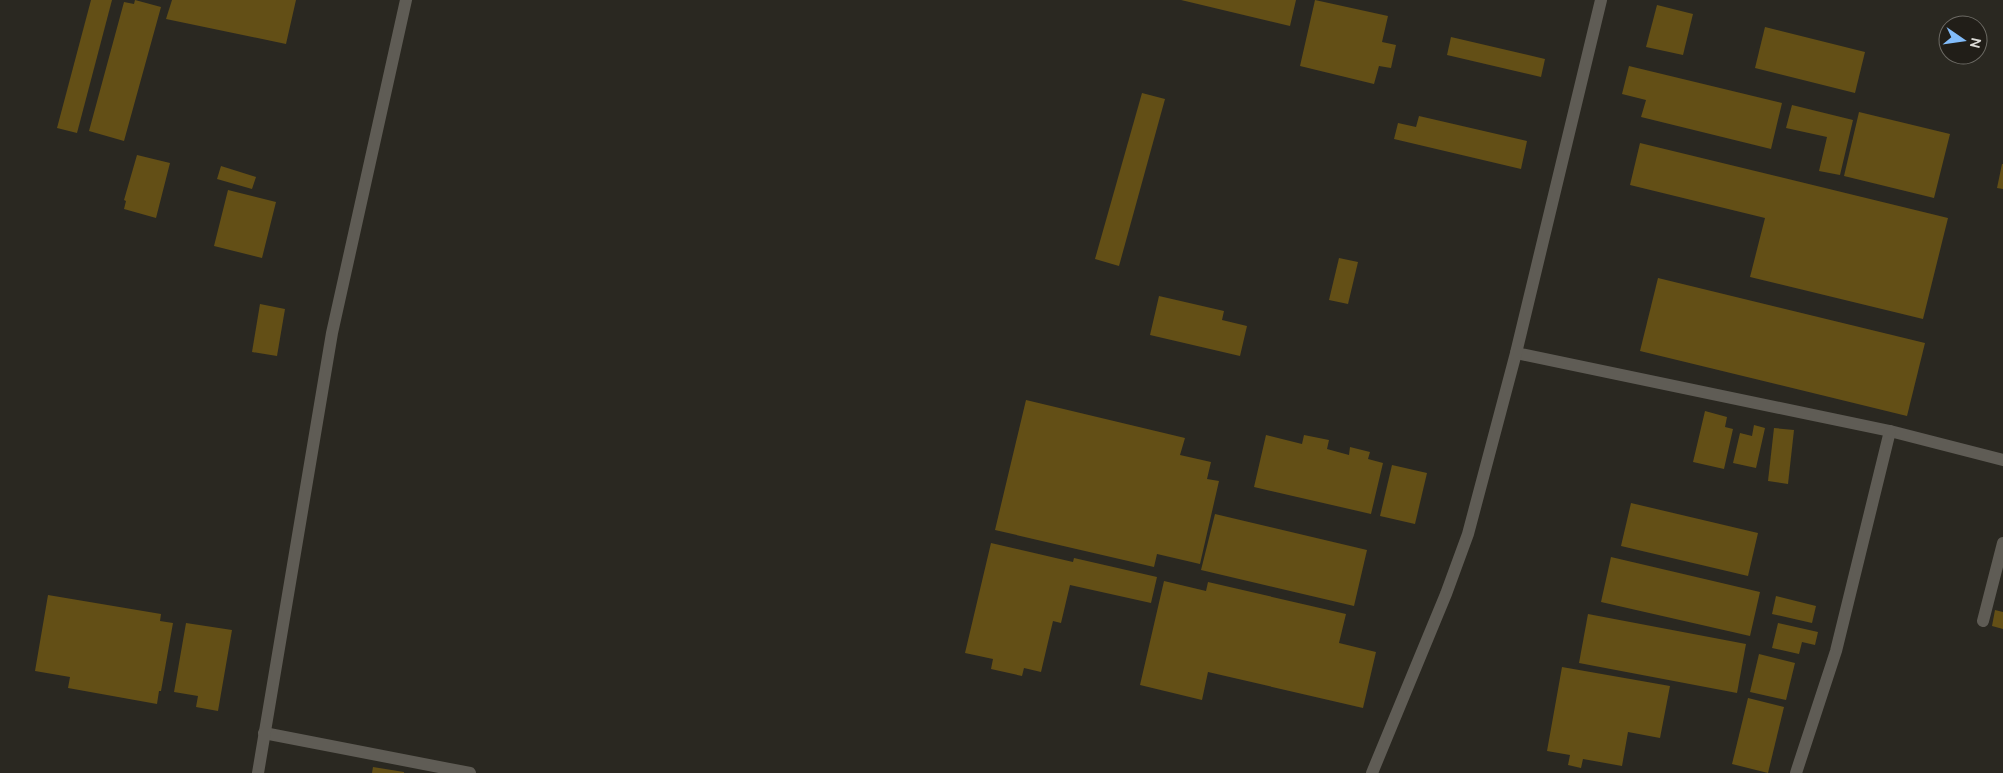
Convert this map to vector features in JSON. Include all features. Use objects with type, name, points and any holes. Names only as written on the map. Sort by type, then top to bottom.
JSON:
[{"type":"street","points":[[258,773],[332,333],[406,0]]},
{"type":"street","points":[[1372,773],[1446,594],[1468,534],[1516,353],[1602,0]]},
{"type":"street","points":[[1516,353],[1890,431],[2002,458]]},
{"type":"street","points":[[1796,773],[1836,651],[1890,431]]},
{"type":"street","points":[[1983,621],[2003,543]]},
{"type":"street","points":[[264,732],[470,773]]},
{"type":"building","points":[[91,0],[112,0],[77,133],[57,128]]},
{"type":"building","points":[[135,0],[161,7],[124,141],[89,131],[124,2],[134,4]]},
{"type":"building","points":[[172,0],[296,0],[286,44],[166,19]]},
{"type":"building","points":[[1181,0],[1296,0],[1290,26]]},
{"type":"building","points":[[1315,0],[1388,16],[1382,42],[1396,45],[1391,68],[1379,66],[1374,84],[1300,66]]},
{"type":"building","points":[[1657,5],[1693,14],[1683,55],[1646,47]]},
{"type":"building","points":[[1765,27],[1865,52],[1855,93],[1755,68]]},
{"type":"building","points":[[1451,37],[1545,59],[1541,77],[1447,55]]},
{"type":"building","points":[[1629,66],[1782,103],[1771,149],[1641,117],[1646,100],[1622,94]]},
{"type":"building","points":[[1142,93],[1165,99],[1119,266],[1095,259]]},
{"type":"building","points":[[1792,105],[1853,120],[1840,175],[1819,171],[1827,137],[1786,128]]},
{"type":"building","points":[[1859,112],[1950,134],[1934,198],[1844,176]]},
{"type":"building","points":[[1419,116],[1527,141],[1521,169],[1394,139],[1398,123],[1416,127]]},
{"type":"building","points":[[1640,143],[1948,218],[1923,319],[1750,277],[1765,218],[1630,185]]},
{"type":"building","points":[[137,155],[170,163],[156,218],[124,209],[126,201],[124,200]]},
{"type":"building","points":[[2003,164],[2003,189],[1997,188]]},
{"type":"building","points":[[221,166],[256,177],[252,189],[217,179]]},
{"type":"building","points":[[228,190],[276,202],[262,258],[214,246]]},
{"type":"building","points":[[1339,258],[1358,262],[1348,304],[1329,300]]},
{"type":"building","points":[[1658,278],[1925,343],[1907,416],[1640,351]]},
{"type":"building","points":[[1159,296],[1224,311],[1222,320],[1247,326],[1240,356],[1150,335]]},
{"type":"building","points":[[260,304],[285,309],[277,356],[252,352]]},
{"type":"building","points":[[1026,400],[1185,438],[1180,455],[1211,462],[1207,479],[1219,481],[1200,564],[1157,554],[1154,567],[995,530]]},
{"type":"building","points":[[1705,411],[1727,417],[1725,427],[1733,429],[1724,469],[1693,462]]},
{"type":"building","points":[[1754,425],[1765,428],[1756,468],[1733,463],[1740,433],[1752,436]]},
{"type":"building","points":[[1774,428],[1794,430],[1788,484],[1768,481]]},
{"type":"building","points":[[1266,435],[1302,444],[1304,435],[1329,440],[1327,449],[1349,455],[1350,447],[1370,452],[1368,459],[1383,463],[1371,514],[1254,487]]},
{"type":"building","points":[[1392,465],[1427,473],[1415,524],[1380,516]]},
{"type":"building","points":[[1631,503],[1758,533],[1748,576],[1621,546]]},
{"type":"building","points":[[1215,514],[1367,550],[1354,606],[1201,570]]},
{"type":"building","points":[[991,543],[1073,562],[1074,558],[1157,577],[1151,603],[1070,585],[1061,623],[1053,621],[1041,672],[1024,668],[1022,676],[991,669],[993,659],[965,653]]},
{"type":"building","points":[[1611,557],[1760,592],[1750,636],[1601,602]]},
{"type":"building","points":[[1164,581],[1206,591],[1208,582],[1346,614],[1339,643],[1376,652],[1363,708],[1208,672],[1202,700],[1140,685]]},
{"type":"building","points":[[48,595],[161,614],[160,621],[173,623],[157,704],[68,688],[70,677],[35,671]]},
{"type":"building","points":[[1776,596],[1816,606],[1812,623],[1772,614]]},
{"type":"building","points":[[1995,610],[2003,612],[2003,629],[1992,626]]},
{"type":"building","points":[[1588,614],[1746,644],[1737,693],[1579,663]]},
{"type":"building","points":[[186,623],[232,630],[218,711],[196,707],[198,696],[174,692]]},
{"type":"building","points":[[1778,623],[1818,632],[1815,645],[1802,642],[1799,654],[1772,648]]},
{"type":"building","points":[[1759,654],[1795,663],[1786,700],[1750,692]]},
{"type":"building","points":[[1562,667],[1670,686],[1660,738],[1628,732],[1622,766],[1583,759],[1581,768],[1568,765],[1570,755],[1547,751]]},
{"type":"building","points":[[1748,698],[1784,707],[1768,773],[1732,764]]},
{"type":"building","points":[[373,767],[404,772],[404,773],[372,773]]}]
